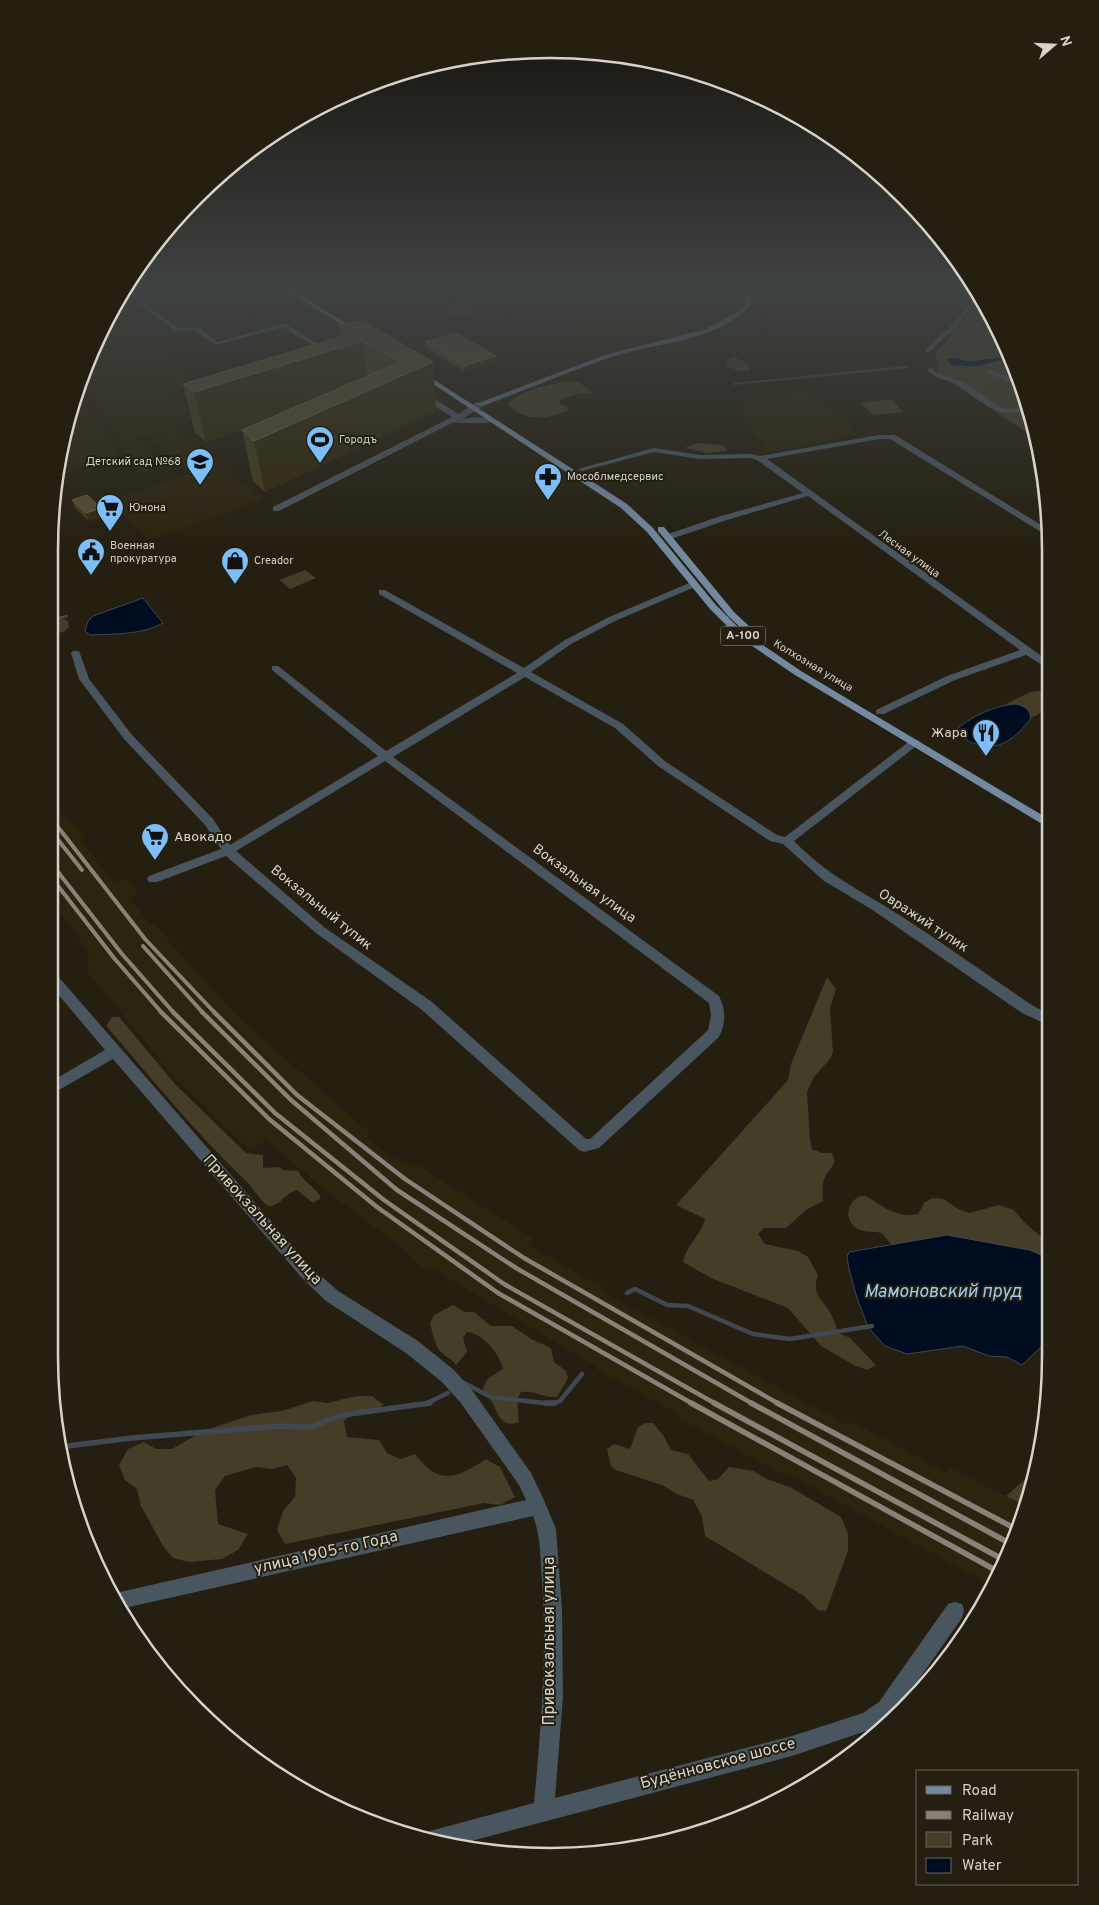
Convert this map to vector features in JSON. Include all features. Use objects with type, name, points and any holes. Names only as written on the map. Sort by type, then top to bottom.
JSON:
[{"type":"main road","name":"А-100","points":[[426,373],[477,406]]},
{"type":"main road","points":[[477,406],[565,373]]},
{"type":"main road","name":"Колхозная улица","points":[[477,406],[494,422],[582,477],[624,506],[650,530],[694,584],[739,633],[798,673],[1042,819]]},
{"type":"main road","name":"Колхозная улица","points":[[477,406],[582,469],[632,504],[668,537],[732,614],[750,632],[1042,810]]},
{"type":"street","points":[[934,373],[945,380],[954,381],[990,406],[1006,412],[1018,413],[1021,411]]},
{"type":"street","points":[[992,373],[1011,381]]},
{"type":"street","points":[[413,389],[459,418]]},
{"type":"street","points":[[276,509],[459,418],[477,406]]},
{"type":"street","points":[[446,424],[473,419],[494,422]]},
{"type":"street","points":[[582,469],[654,450],[700,457],[751,456],[760,458],[879,437],[892,437],[1041,529]]},
{"type":"street","name":"Лесная улица","points":[[760,458],[807,494],[1042,662]]},
{"type":"street","points":[[668,537],[724,518],[807,494]]},
{"type":"street","points":[[154,879],[228,850],[524,673],[568,642],[612,619],[694,584]]},
{"type":"street","points":[[382,592],[619,726],[662,764],[774,838],[788,841],[915,742]]},
{"type":"street","points":[[880,712],[951,678],[1027,651]]},
{"type":"street","name":"Вокзальный тупик","points":[[76,653],[84,679],[128,737],[208,822],[228,850],[320,930],[427,1006],[584,1146],[589,1147]]},
{"type":"street","name":"Вокзальная улица","points":[[275,668],[385,757],[714,1000],[719,1012],[718,1024],[714,1033],[589,1147]]},
{"type":"street","name":"Овражий тупик","points":[[788,841],[801,857],[1027,1009],[1042,1017]]},
{"type":"street","name":"Привокзальная улица","points":[[58,985],[307,1273],[332,1296],[412,1347],[448,1376],[466,1396],[525,1479],[547,1529],[553,1609],[553,1697],[544,1812]]},
{"type":"street","points":[[58,1084],[114,1051]]},
{"type":"street","name":"улица 1905-го Года","points":[[122,1599],[538,1506]]},
{"type":"street","name":"Будённовское шоссе","points":[[447,1837],[792,1746],[868,1721],[886,1709],[955,1611]]},
{"type":"shaded area","points":[[91,373],[186,373],[199,387],[173,395],[205,418],[138,439],[165,468],[142,474],[120,444],[120,437],[84,391]]},
{"type":"shaded area","points":[[803,391],[839,412],[858,435],[772,452],[768,450],[744,419],[744,398]]},
{"type":"shaded area","points":[[81,399],[113,439],[111,447],[118,456],[64,474],[74,422]]},
{"type":"shaded area","name":"Детский сад №68","points":[[176,429],[263,499],[150,540],[109,501],[192,473],[149,437]]},
{"type":"shaded area","points":[[58,807],[62,811],[60,814],[75,824],[85,838],[82,842],[115,883],[126,878],[138,894],[130,898],[148,922],[154,924],[235,1014],[369,1132],[367,1138],[392,1157],[421,1167],[534,1239],[530,1246],[585,1278],[602,1285],[605,1293],[847,1425],[853,1422],[945,1472],[951,1468],[1019,1502],[1004,1544],[986,1583],[793,1477],[782,1474],[678,1418],[679,1414],[597,1370],[594,1365],[433,1269],[430,1273],[414,1261],[408,1252],[331,1195],[266,1140],[251,1151],[177,1081],[87,971],[89,953],[58,910]]},
{"type":"green space","points":[[1008,373],[1027,433],[939,374]]},
{"type":"green space","points":[[569,381],[578,382],[594,393],[578,394],[561,399],[559,404],[567,406],[568,411],[553,416],[529,416],[508,405],[527,391]]},
{"type":"green space","points":[[891,399],[903,412],[873,415],[861,403]]},
{"type":"green space","points":[[696,443],[723,445],[728,451],[706,453],[685,448]]},
{"type":"green space","points":[[305,570],[316,578],[290,589],[279,580]]},
{"type":"green space","points":[[58,617],[68,621],[69,627],[64,632],[58,633]]},
{"type":"green space","points":[[1042,691],[1042,712],[1031,718],[1029,711],[1016,704],[1004,705],[1030,692]]},
{"type":"green space","points":[[827,977],[836,989],[830,1008],[833,1052],[830,1059],[814,1077],[807,1092],[812,1149],[822,1153],[832,1153],[835,1162],[824,1179],[823,1201],[806,1210],[786,1228],[764,1228],[758,1234],[765,1244],[798,1251],[808,1257],[818,1275],[816,1282],[817,1293],[831,1314],[839,1333],[850,1338],[876,1365],[867,1370],[854,1365],[821,1346],[788,1308],[711,1278],[683,1262],[687,1250],[705,1219],[676,1205],[788,1080],[791,1064]]},
{"type":"green space","points":[[112,1017],[119,1017],[176,1085],[246,1153],[263,1155],[263,1168],[279,1167],[283,1170],[298,1171],[321,1198],[313,1203],[297,1190],[272,1206],[265,1204],[248,1183],[193,1127],[108,1028],[107,1025]]},
{"type":"green space","points":[[860,1196],[866,1196],[890,1211],[903,1215],[918,1214],[925,1202],[933,1198],[944,1199],[958,1209],[969,1213],[999,1205],[1014,1210],[1025,1223],[1042,1236],[1042,1255],[1029,1250],[947,1235],[892,1246],[882,1233],[861,1230],[853,1226],[848,1212]]},
{"type":"green space","points":[[453,1305],[465,1312],[474,1312],[491,1326],[512,1326],[531,1339],[551,1348],[554,1362],[566,1371],[568,1378],[557,1397],[521,1392],[517,1399],[519,1422],[509,1424],[502,1420],[483,1390],[488,1379],[503,1369],[490,1345],[479,1336],[467,1332],[463,1338],[467,1352],[456,1365],[438,1348],[430,1323],[434,1315]]},
{"type":"green space","points":[[357,1396],[372,1396],[384,1405],[371,1413],[355,1412],[344,1421],[347,1437],[379,1440],[387,1453],[400,1459],[415,1454],[432,1471],[440,1475],[457,1475],[486,1459],[500,1467],[515,1497],[500,1505],[484,1503],[285,1544],[277,1530],[283,1511],[295,1497],[296,1478],[287,1465],[272,1469],[256,1467],[225,1476],[215,1490],[218,1524],[248,1534],[238,1550],[222,1559],[189,1562],[173,1558],[163,1546],[141,1506],[137,1489],[125,1480],[119,1465],[128,1449],[144,1442],[156,1449],[172,1449],[203,1431],[251,1415],[282,1411],[313,1401],[327,1403]]},
{"type":"green space","points":[[646,1423],[653,1423],[663,1435],[671,1450],[688,1454],[709,1481],[718,1479],[729,1467],[753,1471],[767,1479],[792,1488],[841,1517],[848,1534],[848,1551],[826,1611],[818,1610],[804,1596],[705,1536],[702,1516],[693,1500],[677,1494],[662,1485],[616,1470],[611,1466],[607,1449],[614,1444],[630,1449],[638,1427]]},
{"type":"green space","points":[[1026,1478],[1019,1502],[1006,1496]]},
{"type":"water","points":[[143,598],[163,623],[146,630],[127,633],[90,635],[85,631],[88,621],[93,616]]},
{"type":"water","points":[[1016,704],[1026,708],[1031,718],[1018,733],[1003,743],[995,746],[977,745],[955,731],[983,713]]},
{"type":"water","name":"Мамоновский пруд","points":[[947,1235],[1029,1250],[1042,1255],[1042,1346],[1022,1365],[1007,1357],[989,1356],[963,1346],[907,1354],[885,1346],[868,1327],[849,1269],[847,1257],[849,1252]]},
{"type":"building","points":[[220,373],[257,373],[194,392],[183,384]]},
{"type":"building","points":[[375,373],[408,373],[254,441],[242,430]]},
{"type":"building","points":[[87,495],[101,508],[86,513],[72,500]]},
{"type":"waterway","points":[[734,384],[847,373]]},
{"type":"waterway","points":[[58,618],[67,616]]},
{"type":"waterway","points":[[627,1293],[635,1289],[667,1305],[688,1306],[753,1334],[790,1339],[872,1326]]},
{"type":"waterway","points":[[464,1383],[491,1397],[553,1404],[560,1401],[582,1374]]},
{"type":"waterway","points":[[426,1404],[448,1393]]},
{"type":"waterway","points":[[426,1404],[430,1403]]},
{"type":"waterway","points":[[545,1403],[555,1403]]},
{"type":"waterway","points":[[66,1446],[132,1438],[279,1426],[310,1427],[342,1415],[426,1404]]},
{"type":"railway","points":[[58,827],[145,939],[215,1013]]},
{"type":"railway","points":[[58,840],[82,870]]},
{"type":"railway","points":[[58,872],[122,954],[174,1013]]},
{"type":"railway","points":[[58,886],[114,958],[162,1013]]},
{"type":"railway","points":[[143,946],[203,1013]]},
{"type":"railway","points":[[162,1013],[269,1119],[377,1207],[498,1293],[693,1404]]},
{"type":"railway","points":[[174,1013],[275,1113],[384,1200],[504,1284],[716,1404]]},
{"type":"railway","points":[[203,1013],[291,1100],[397,1190],[516,1268],[753,1404]]},
{"type":"railway","points":[[215,1013],[297,1095],[405,1179],[524,1258],[779,1404]]},
{"type":"railway","points":[[691,1403],[993,1569]]},
{"type":"railway","points":[[714,1403],[998,1557]]},
{"type":"railway","points":[[751,1403],[1005,1541]]},
{"type":"railway","points":[[777,1403],[1011,1526]]},
{"type":"place","name":"Городъ","points":[[320,464]]},
{"type":"place","name":"Детский сад №68","points":[[200,486]]},
{"type":"place","name":"Мособлмедсервис","points":[[548,501]]},
{"type":"place","name":"Юнона","points":[[110,532]]},
{"type":"place","name":"Военная прокуратура","points":[[91,576]]},
{"type":"place","name":"Creador","points":[[235,585]]},
{"type":"place","name":"Жара","points":[[986,757]]},
{"type":"place","name":"Авокадо","points":[[155,861]]}]
